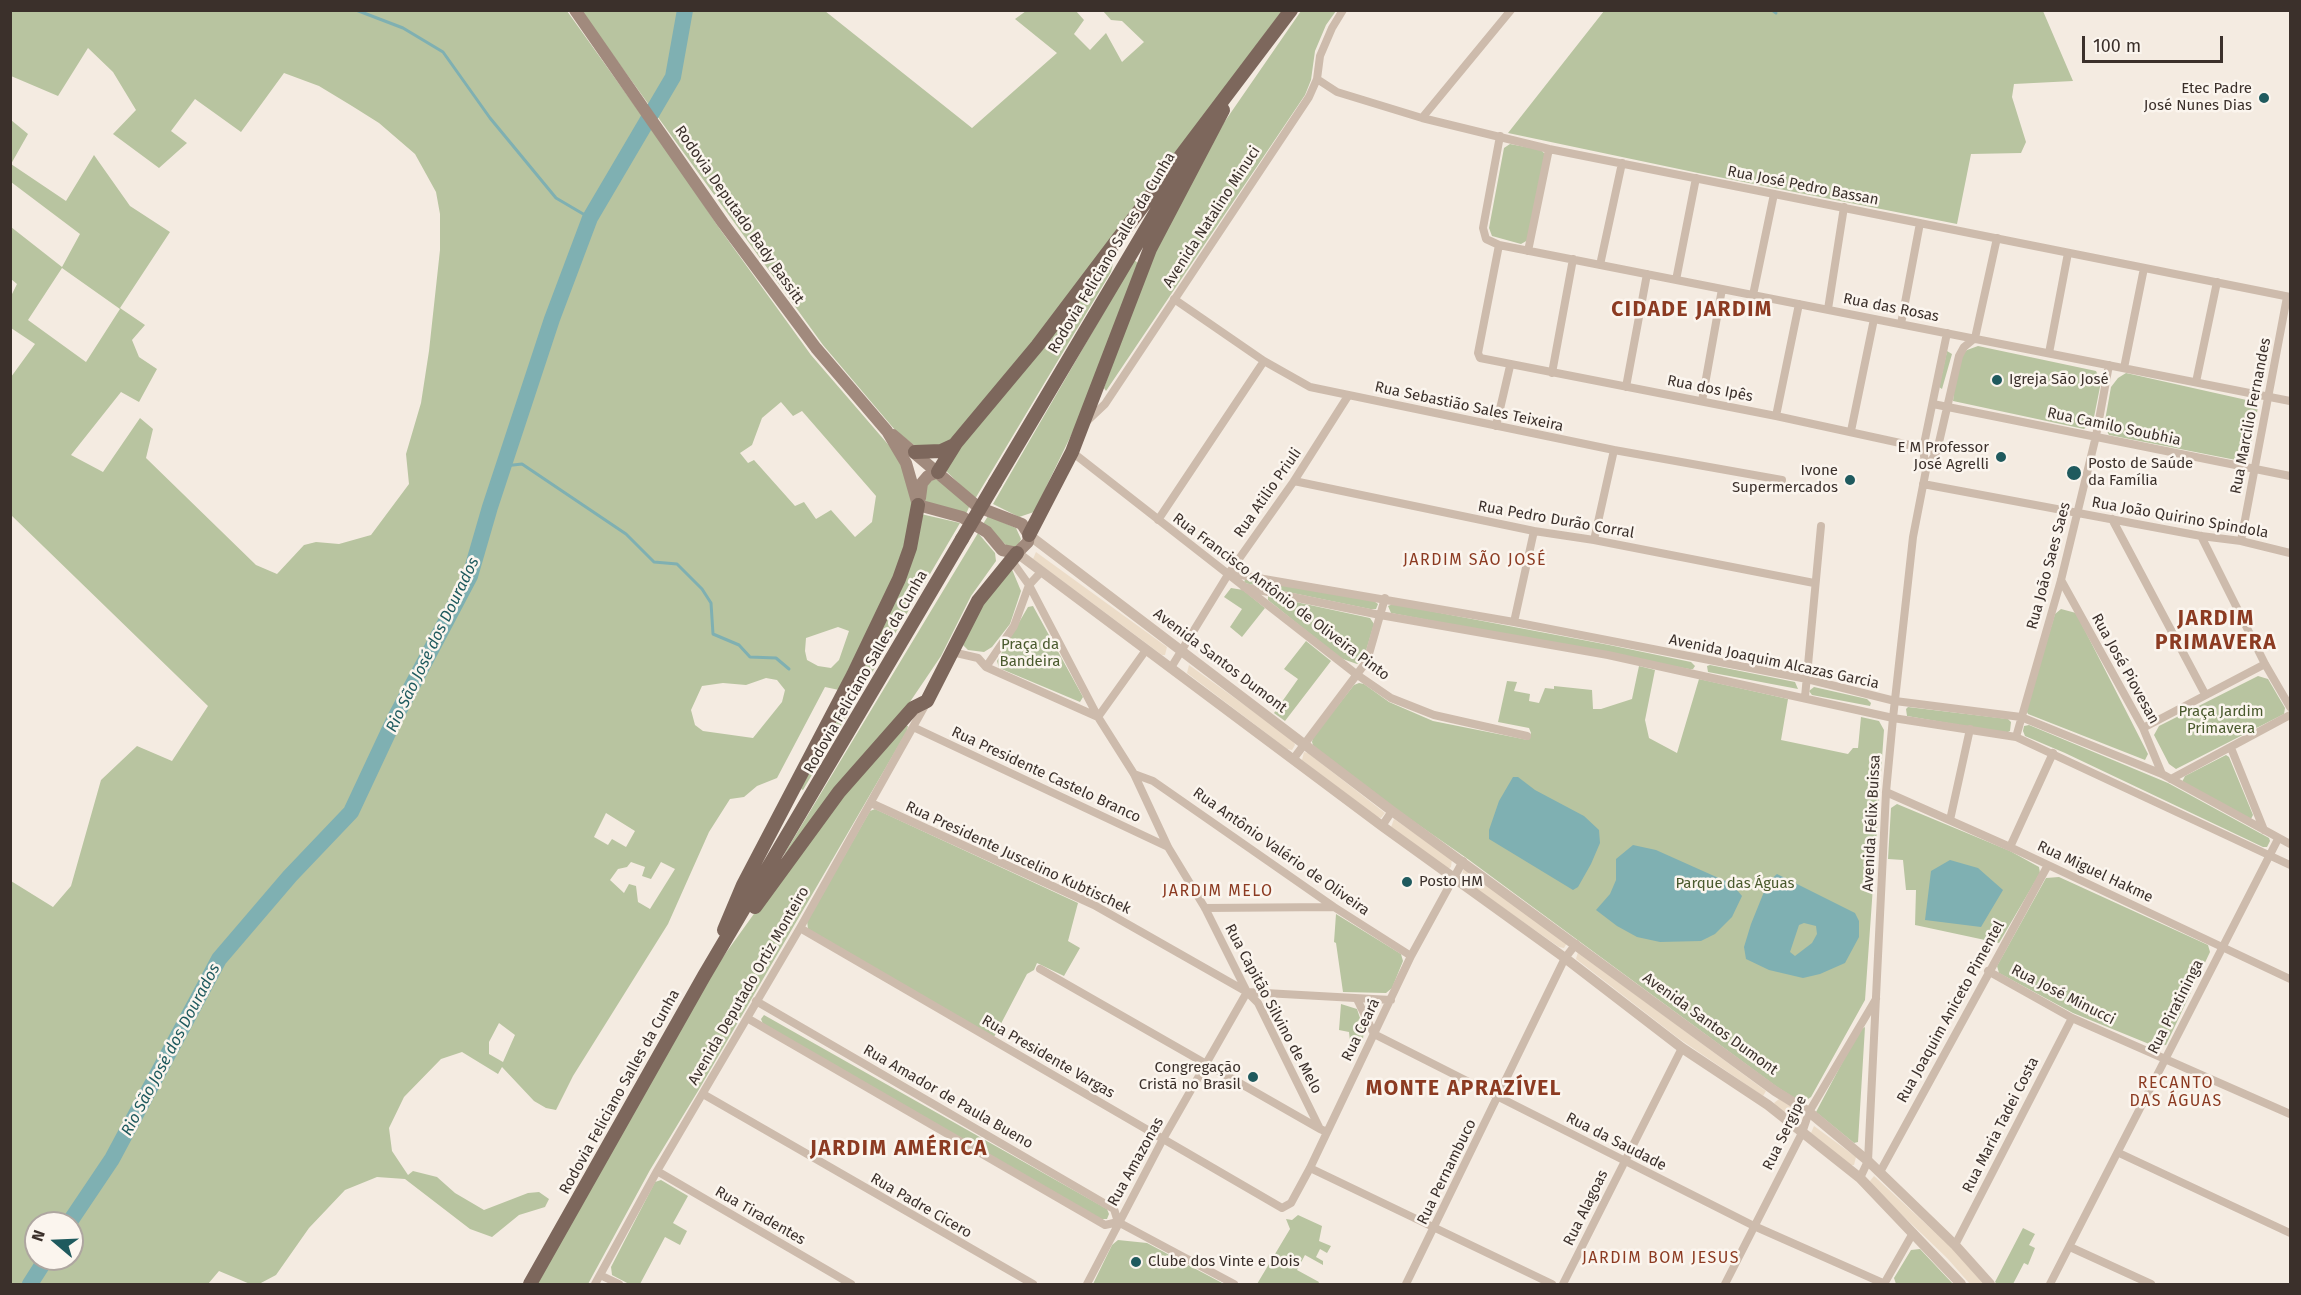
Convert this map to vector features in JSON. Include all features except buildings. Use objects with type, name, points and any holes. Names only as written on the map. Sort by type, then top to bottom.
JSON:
[{"type":"main road","name":"Rodovia Deputado Bady Bassitt","points":[[575,10],[658,126],[723,223],[816,348],[887,431],[906,463],[922,502]]},
{"type":"main road","points":[[704,976],[743,885],[853,675],[899,579],[910,548],[928,476],[938,472],[956,443],[1037,346],[1291,10]]},
{"type":"main road","points":[[704,976],[838,792],[913,708],[927,701],[978,601],[1010,554],[1028,542],[1029,535],[1072,452],[1150,249],[1238,81]]},
{"type":"main road","name":"Rodovia Feliciano Salles da Cunha","points":[[530,1284],[704,976],[1189,156],[1238,81]]},
{"type":"main road","name":"Rodovia Deputado Bady Bassitt","points":[[887,431],[915,452],[978,507],[1022,524],[1029,535]]},
{"type":"main road","points":[[915,452],[941,451],[956,443]]},
{"type":"main road","points":[[922,502],[974,523],[1010,554]]},
{"type":"street","name":"Avenida Natalino Minuci","points":[[1082,425],[1105,404],[1309,97],[1317,79],[1320,56],[1343,10]]},
{"type":"street","points":[[1422,118],[1510,10]]},
{"type":"street","name":"Rua José Pedro Bassan","points":[[1317,79],[1337,92],[1422,118],[1550,149],[2289,297]]},
{"type":"street","name":"Rua das Rosas","points":[[1500,136],[1484,228],[1486,239],[1499,245],[2290,401]]},
{"type":"street","points":[[1528,251],[1550,149]]},
{"type":"street","points":[[1600,265],[1622,163]]},
{"type":"street","points":[[1676,280],[1696,178]]},
{"type":"street","points":[[1753,295],[1773,194]]},
{"type":"street","points":[[1828,309],[1844,207]]},
{"type":"street","points":[[1902,324],[1920,223]]},
{"type":"street","points":[[1975,338],[1997,238]]},
{"type":"street","name":"Rua dos Ipês","points":[[1499,245],[1478,356],[1510,366],[1702,401],[1937,451]]},
{"type":"street","points":[[2049,353],[2068,253]]},
{"type":"street","points":[[1552,373],[1573,260]]},
{"type":"street","points":[[2124,368],[2144,268]]},
{"type":"street","points":[[1626,387],[1647,274]]},
{"type":"street","points":[[2196,382],[2217,282]]},
{"type":"street","points":[[1702,401],[1722,289]]},
{"type":"street","name":"Rua Marcilio Fernandes","points":[[2241,541],[2289,297]]},
{"type":"street","name":"Rua Sebastião Sales Teixeira","points":[[1174,299],[1264,361],[1310,387],[1614,450],[1782,480]]},
{"type":"street","points":[[1776,416],[1799,304]]},
{"type":"street","points":[[1851,431],[1874,319]]},
{"type":"street","points":[[1923,449],[1947,333]]},
{"type":"street","name":"Avenida Félix Buissa","points":[[1860,1178],[1868,1161],[1878,997],[1886,792],[1913,537],[1926,470],[1937,451],[1959,356],[1964,346],[1975,338]]},
{"type":"street","points":[[1158,520],[1264,361]]},
{"type":"street","name":"Rua João Saes Saes","points":[[2016,737],[2078,513],[2096,436],[2109,365]]},
{"type":"street","points":[[1496,426],[1510,366]]},
{"type":"street","name":"Rua Atilio Priuli","points":[[1172,666],[1228,573],[1294,481],[1348,396]]},
{"type":"street","name":"Rua Camilo Soubhia","points":[[1933,404],[2290,476]]},
{"type":"street","name":"Avenida Félix Buissa","points":[[1923,449],[1926,470]]},
{"type":"street","points":[[1594,540],[1614,450]]},
{"type":"street","name":"Rua Francisco Antônio de Oliveira Pinto","points":[[1072,452],[1356,674],[1391,698],[1434,716],[1527,736]]},
{"type":"street","name":"Rua Pedro Durão Corral","points":[[1294,481],[1534,531],[1594,540],[1814,583]]},
{"type":"street","name":"Rua João Quirino Spindola","points":[[1923,484],[2201,536],[2241,541],[2290,553]]},
{"type":"street","points":[[2112,519],[2205,694]]},
{"type":"street","points":[[1805,697],[1821,526]]},
{"type":"street","points":[[1514,622],[1534,531]]},
{"type":"street","name":"Avenida Santos Dumont","points":[[1029,535],[1305,743],[1392,812],[1775,1091],[1809,1112],[1880,1172],[1955,1245],[1990,1284]]},
{"type":"street","points":[[2201,536],[2265,664],[2290,707]]},
{"type":"street","points":[[1010,554],[1041,572],[1146,650],[1172,666],[1382,826],[1565,958],[1682,1048],[1768,1105],[1860,1178],[1961,1284]]},
{"type":"street","name":"Rua Capitão Silvino de Melo","points":[[1010,554],[1029,585],[1098,717],[1134,774],[1168,847],[1205,908],[1246,992],[1258,1003],[1324,1131]]},
{"type":"street","points":[[986,667],[1014,626],[1029,585],[1041,572]]},
{"type":"street","name":"Avenida Joaquim Alcazas Garcia","points":[[1228,573],[1385,598],[1514,622],[1704,661],[1807,679],[1895,701],[2020,717],[2162,774],[2290,844]]},
{"type":"street","name":"Rua José Piovesan","points":[[2061,580],[2143,728],[2162,774]]},
{"type":"street","name":"Avenida Joaquim Alcazas Garcia","points":[[1244,587],[1700,675],[1893,718],[2016,737],[2290,865]]},
{"type":"street","points":[[1294,758],[1366,661],[1385,598]]},
{"type":"street","points":[[952,652],[978,658],[986,667],[1098,717],[1146,650]]},
{"type":"street","points":[[1700,675],[1704,661]]},
{"type":"street","points":[[2143,728],[2265,664]]},
{"type":"street","name":"Avenida Deputado Ortiz Monteiro","points":[[595,1284],[657,1172],[800,928],[927,701]]},
{"type":"street","points":[[2170,779],[2290,715]]},
{"type":"street","name":"Rua Presidente Castelo Branco","points":[[913,727],[1168,847]]},
{"type":"street","points":[[1950,819],[1970,729]]},
{"type":"street","points":[[2230,748],[2265,831]]},
{"type":"street","points":[[2010,847],[2053,753]]},
{"type":"street","name":"Rua Antônio Valério de Oliveira","points":[[1134,774],[1153,781],[1334,907],[1411,957]]},
{"type":"street","name":"Rua Miguel Hakme","points":[[1886,792],[1950,819],[2290,979]]},
{"type":"street","name":"Rua Presidente Juscelino Kubtischek","points":[[871,803],[1094,905],[1246,992],[1391,1000]]},
{"type":"street","points":[[1382,826],[1392,812]]},
{"type":"street","name":"Rua Piratininga","points":[[2050,1284],[2278,839]]},
{"type":"street","name":"Rua Ceará","points":[[1282,1208],[1291,1203],[1310,1168],[1324,1131],[1462,861]]},
{"type":"street","name":"Rua Joaquim Aniceto Pimentel","points":[[1880,1172],[2048,865]]},
{"type":"street","points":[[1205,908],[1334,907]]},
{"type":"street","name":"Rua Presidente Vargas","points":[[800,928],[1282,1208]]},
{"type":"street","name":"Rua Pernambuco","points":[[1406,1284],[1565,958],[1576,944]]},
{"type":"street","points":[[1040,969],[1324,1131]]},
{"type":"street","name":"Rua José Minucci","points":[[1988,972],[2072,1018],[2290,1114]]},
{"type":"street","name":"Rua Amazonas","points":[[1087,1284],[1163,1139],[1246,992]]},
{"type":"street","name":"Rua Sergipe","points":[[1725,1284],[1802,1133],[1809,1112],[1878,997]]},
{"type":"street","points":[[1357,999],[1374,1034]]},
{"type":"street","name":"Rua Amador de Paula Bueno","points":[[756,1001],[1114,1209],[1118,1222]]},
{"type":"street","name":"Rua Amador de Paula Bueno","points":[[747,1018],[1105,1225],[1118,1222],[1234,1284]]},
{"type":"street","name":"Rua Maria Tadei Costa","points":[[1955,1245],[2072,1018]]},
{"type":"street","name":"Rua da Saudade","points":[[1374,1034],[1754,1226],[1885,1284]]},
{"type":"street","name":"Rua Alagoas","points":[[1563,1284],[1682,1048]]},
{"type":"street","points":[[1768,1105],[1775,1091]]},
{"type":"street","name":"Rua Padre Cicero","points":[[703,1094],[1033,1284]]},
{"type":"street","points":[[2119,1153],[2290,1233]]},
{"type":"street","points":[[1310,1168],[1552,1284]]},
{"type":"street","name":"Rua Tiradentes","points":[[657,1172],[850,1284]]},
{"type":"street","points":[[1885,1284],[1913,1233]]},
{"type":"street","points":[[2070,1247],[2151,1284]]},
{"type":"street","points":[[600,1275],[618,1284]]},
{"type":"green space","points":[[11,11],[567,11],[811,355],[892,449],[902,464],[911,490],[912,514],[907,549],[839,690],[825,687],[777,778],[757,786],[744,797],[730,799],[709,832],[668,924],[573,1076],[556,1110],[546,1108],[534,1101],[502,1067],[498,1074],[462,1052],[441,1059],[404,1097],[389,1128],[392,1151],[408,1175],[413,1171],[437,1177],[455,1193],[484,1210],[528,1193],[539,1192],[549,1199],[545,1207],[519,1215],[492,1237],[470,1229],[405,1179],[377,1177],[345,1190],[309,1228],[276,1275],[259,1284],[250,1284],[219,1271],[208,1284],[11,1284],[11,881],[53,907],[71,886],[101,780],[137,746],[172,761],[208,706],[11,515],[11,377],[35,344],[11,328],[11,296],[17,284],[11,279],[11,227],[62,267],[80,234],[11,182],[11,164],[66,201],[94,155],[130,206],[170,232],[120,308],[145,325],[132,340],[139,357],[157,369],[139,402],[121,392],[71,455],[103,472],[140,418],[153,429],[146,458],[256,565],[277,574],[304,545],[316,542],[339,544],[371,535],[409,484],[406,454],[421,403],[440,250],[440,214],[436,192],[415,154],[379,123],[319,86],[284,73],[241,132],[195,99],[171,131],[187,143],[159,168],[113,134],[136,110],[113,72],[88,48],[58,96],[11,76]],"holes":[[[62,268],[120,309],[86,362],[28,320]],[[781,402],[793,416],[802,411],[876,496],[872,522],[855,537],[831,510],[816,519],[804,502],[795,506],[754,460],[748,463],[740,453],[752,445],[762,418]],[[838,627],[849,631],[839,660],[831,668],[818,666],[807,660],[806,638]],[[766,678],[777,680],[785,690],[782,702],[753,738],[703,731],[695,725],[691,710],[702,686],[723,683],[746,685]],[[606,813],[635,831],[626,847],[612,839],[608,845],[594,837]],[[631,862],[645,867],[642,876],[651,879],[661,862],[675,869],[650,909],[638,902],[636,886],[629,884],[624,893],[610,880],[618,869],[627,867]],[[499,1023],[515,1035],[503,1062],[489,1054],[489,1042]]]},
{"type":"green space","points":[[581,11],[825,11],[972,128],[1057,53],[1015,19],[1026,11],[1076,11],[1084,20],[1074,34],[1090,50],[1106,33],[1122,62],[1144,42],[1122,21],[1111,20],[1103,11],[1282,11],[1034,343],[954,439],[932,448],[915,446],[895,430],[823,345]]},
{"type":"green space","points":[[1301,11],[1336,11],[1326,25],[1315,51],[1311,80],[1305,95],[1106,391],[1104,388],[1153,250],[1223,124]]},
{"type":"green space","points":[[1604,11],[2043,11],[2073,81],[2014,84],[2012,97],[2026,142],[2021,153],[1971,154],[1957,224],[1508,133]]},
{"type":"green space","points":[[11,120],[28,134],[11,164]]},
{"type":"green space","points":[[1510,144],[1541,150],[1545,154],[1528,240],[1521,244],[1492,236],[1489,228],[1504,148]]},
{"type":"green space","points":[[1108,260],[1113,264],[1111,272],[975,499],[945,470],[946,465]]},
{"type":"green space","points":[[1134,260],[1138,263],[1077,423],[1034,512],[1019,517],[993,504]]},
{"type":"green space","points":[[1978,346],[2096,371],[2101,382],[2093,422],[2084,429],[1953,401],[1957,360],[1967,350]]},
{"type":"green space","points":[[1947,351],[1952,354],[1942,389],[1939,387]]},
{"type":"green space","points":[[2126,373],[2251,401],[2258,407],[2249,457],[2246,462],[2109,435],[2104,426],[2111,387],[2118,378]]},
{"type":"green space","points":[[935,478],[970,505],[966,514],[930,504],[922,499],[923,488]]},
{"type":"green space","points":[[921,514],[960,523],[803,790],[801,789]]},
{"type":"green space","points":[[988,516],[1016,528],[1021,539],[1018,545],[1014,548],[1007,546],[983,524]]},
{"type":"green space","points":[[978,533],[995,553],[996,561],[971,596],[941,656],[895,724],[783,856]]},
{"type":"green space","points":[[1011,567],[1021,591],[1010,624],[992,647],[984,652],[968,650],[963,645],[965,638],[981,606]]},
{"type":"green space","points":[[1245,579],[1374,601],[1378,604],[1376,609],[1370,609],[1244,583]]},
{"type":"green space","points":[[1231,588],[1243,590],[1265,608],[1242,637],[1230,627],[1242,609],[1224,597]]},
{"type":"green space","points":[[1268,596],[1370,618],[1374,624],[1363,661],[1357,664],[1340,658],[1268,600]]},
{"type":"green space","points":[[1393,604],[1609,645],[1691,662],[1695,666],[1689,669],[1391,613],[1388,606]]},
{"type":"green space","name":"Praça da Bandeira","points":[[1033,606],[1083,697],[1080,702],[999,668],[997,661],[1004,648],[1028,607]]},
{"type":"green space","points":[[2061,609],[2076,613],[2148,754],[2145,760],[2028,714],[2026,710],[2055,614]]},
{"type":"green space","points":[[1306,641],[1331,661],[1285,721],[1274,713],[1298,679],[1284,669]]},
{"type":"green space","name":"Parque das Águas","points":[[1639,666],[1655,670],[1645,720],[1649,738],[1677,753],[1699,679],[1788,699],[1781,740],[1848,754],[1853,748],[1858,748],[1861,717],[1879,721],[1884,730],[1865,1000],[1811,1097],[1805,1101],[1799,1101],[1777,1087],[1465,857],[1394,808],[1314,748],[1312,742],[1313,737],[1354,685],[1359,683],[1364,684],[1389,702],[1433,721],[1528,740],[1531,733],[1529,728],[1498,722],[1507,681],[1517,682],[1514,691],[1530,694],[1529,701],[1539,703],[1545,688],[1554,689],[1554,686],[1592,690],[1593,709],[1601,709],[1632,699]]},
{"type":"green space","points":[[1707,666],[1795,682],[1798,689],[1708,672]]},
{"type":"green space","name":"Praça Jardim Primavera","points":[[2258,676],[2268,679],[2285,708],[2284,714],[2176,769],[2169,764],[2154,735],[2159,726]]},
{"type":"green space","points":[[1814,687],[1867,699],[1871,703],[1870,706],[1812,695],[1809,691]]},
{"type":"green space","points":[[1908,707],[2008,719],[2011,722],[2010,731],[2006,733],[1907,716]]},
{"type":"green space","points":[[905,725],[908,726],[907,731],[650,1170],[588,1284],[537,1284],[710,975],[820,822]]},
{"type":"green space","points":[[2029,725],[2168,783],[2269,838],[2270,841],[2267,847],[2263,847],[2025,736],[2024,726]]},
{"type":"green space","points":[[2226,755],[2229,757],[2253,815],[2251,819],[2182,782],[2185,776]]},
{"type":"green space","points":[[1897,804],[2010,851],[2039,867],[2040,873],[1999,943],[1915,925],[1916,890],[1906,890],[1903,860],[1888,859],[1891,808]]},
{"type":"green space","points":[[875,809],[1078,903],[1068,941],[1080,948],[1064,976],[1037,963],[1034,970],[1027,974],[994,1037],[808,929],[807,921],[870,811]]},
{"type":"green space","points":[[2059,877],[2208,945],[2210,952],[2166,1045],[2154,1046],[2073,1013],[1999,973],[1997,966],[2046,878]]},
{"type":"green space","points":[[1336,914],[1401,954],[1403,961],[1392,988],[1386,993],[1343,992],[1334,942]]},
{"type":"green space","points":[[1341,1004],[1357,1009],[1364,1030],[1363,1039],[1350,1041],[1349,1032],[1339,1030]]},
{"type":"green space","points":[[764,1015],[1107,1209],[1109,1214],[1107,1219],[1101,1219],[763,1024],[761,1019]]},
{"type":"green space","points":[[1865,1027],[1858,1142],[1854,1143],[1816,1112],[1859,1031]]},
{"type":"green space","points":[[661,1180],[688,1196],[673,1223],[687,1231],[680,1245],[665,1237],[640,1284],[629,1284],[612,1275],[611,1267],[655,1182]]},
{"type":"green space","points":[[1298,1215],[1322,1226],[1319,1241],[1331,1246],[1327,1253],[1320,1249],[1316,1257],[1323,1261],[1323,1265],[1305,1255],[1297,1270],[1319,1282],[1318,1284],[1257,1284],[1290,1229],[1286,1219],[1292,1220]]},
{"type":"green space","points":[[2023,1228],[2035,1234],[2029,1245],[2035,1248],[2028,1265],[2024,1263],[2013,1284],[1997,1284],[1995,1282]]},
{"type":"green space","name":"Clube dos Vinte e Dois","points":[[1118,1240],[1147,1243],[1224,1284],[1093,1284],[1112,1245]]},
{"type":"green space","points":[[1920,1249],[1953,1284],[1896,1284],[1894,1278],[1911,1250]]},
{"type":"shaded area","points":[[1036,552],[1167,647],[1165,655],[1033,559]]},
{"type":"shaded area","points":[[1189,665],[1293,740],[1295,745],[1292,750],[1287,749],[1187,673]]},
{"type":"shaded area","points":[[1304,752],[1385,813],[1381,818],[1302,760]]},
{"type":"shaded area","points":[[1394,819],[1452,859],[1451,867],[1448,869],[1391,827]]},
{"type":"shaded area","points":[[1463,870],[1467,870],[1567,943],[1564,948],[1559,947],[1462,879]]},
{"type":"shaded area","points":[[1578,952],[1766,1091],[1763,1096],[1678,1038],[1576,959]]},
{"type":"shaded area","points":[[1779,1099],[1797,1110],[1799,1113],[1795,1119],[1776,1106],[1774,1103]]},
{"type":"shaded area","points":[[1814,1126],[1856,1157],[1854,1165],[1850,1165],[1811,1133]]},
{"type":"shaded area","points":[[1874,1176],[1954,1250],[1984,1284],[1970,1284],[1947,1258],[1871,1185],[1870,1181]]},
{"type":"water","points":[[1513,777],[1518,777],[1535,790],[1584,816],[1599,830],[1600,843],[1591,864],[1578,887],[1573,890],[1489,839],[1489,830],[1499,801]]},
{"type":"water","points":[[1633,845],[1656,850],[1732,884],[1742,896],[1732,917],[1715,934],[1701,941],[1660,942],[1637,937],[1617,926],[1596,910],[1610,894],[1616,880],[1616,859]]},
{"type":"water","points":[[1950,860],[1978,868],[2003,890],[1981,927],[1925,920],[1931,871]]},
{"type":"water","points":[[1777,874],[1855,913],[1859,921],[1859,937],[1845,963],[1820,974],[1803,978],[1769,970],[1746,959],[1744,947],[1768,882]],"holes":[[[1804,923],[1816,926],[1817,934],[1812,943],[1795,956],[1790,952],[1799,925]]]},
{"type":"waterway","points":[[356,10],[403,28],[443,52],[490,118],[556,198],[590,218]]},
{"type":"waterway","name":"Rio São José dos Dourados","points":[[77,1211],[112,1159],[219,959],[290,876],[351,812],[395,718],[470,576],[490,507],[552,319],[590,218],[673,77],[685,10]]},
{"type":"waterway","points":[[1772,10],[1776,13]]},
{"type":"waterway","points":[[504,466],[522,464],[626,534],[654,562],[677,564],[702,589],[711,603],[713,634],[739,645],[750,657],[776,658],[789,669]]},
{"type":"waterway","name":"Rio São José dos Dourados","points":[[30,1284],[38,1271]]},
{"type":"place","name":"Etec Padre José Nunes Dias","points":[[2264,98]]},
{"type":"place","name":"Igreja São José","points":[[1997,380]]},
{"type":"place","name":"E M Professor José Agrelli","points":[[2001,457]]},
{"type":"place","name":"Posto de Saúde da Família","points":[[2074,473]]},
{"type":"place","name":"Ivone Supermercados","points":[[1850,480]]},
{"type":"place","name":"Posto HM","points":[[1407,882]]},
{"type":"place","name":"Congregação Cristã no Brasil","points":[[1253,1077]]},
{"type":"place","name":"Clube dos Vinte e Dois","points":[[1136,1262]]},
{"type":"district","name":"CIDADE JARDIM","points":[[1692,310]]},
{"type":"district","name":"JARDIM SÃO JOSÉ","points":[[1475,561]]},
{"type":"district","name":"JARDIM PRIMAVERA","points":[[2216,631]]},
{"type":"district","name":"JARDIM MELO","points":[[1218,892]]},
{"type":"district","name":"MONTE APRAZÍVEL","points":[[1464,1089]]},
{"type":"district","name":"RECANTO DAS ÁGUAS","points":[[2176,1093]]},
{"type":"district","name":"JARDIM AMÉRICA","points":[[899,1149]]},
{"type":"district","name":"JARDIM BOM JESUS","points":[[1661,1259]]}]
